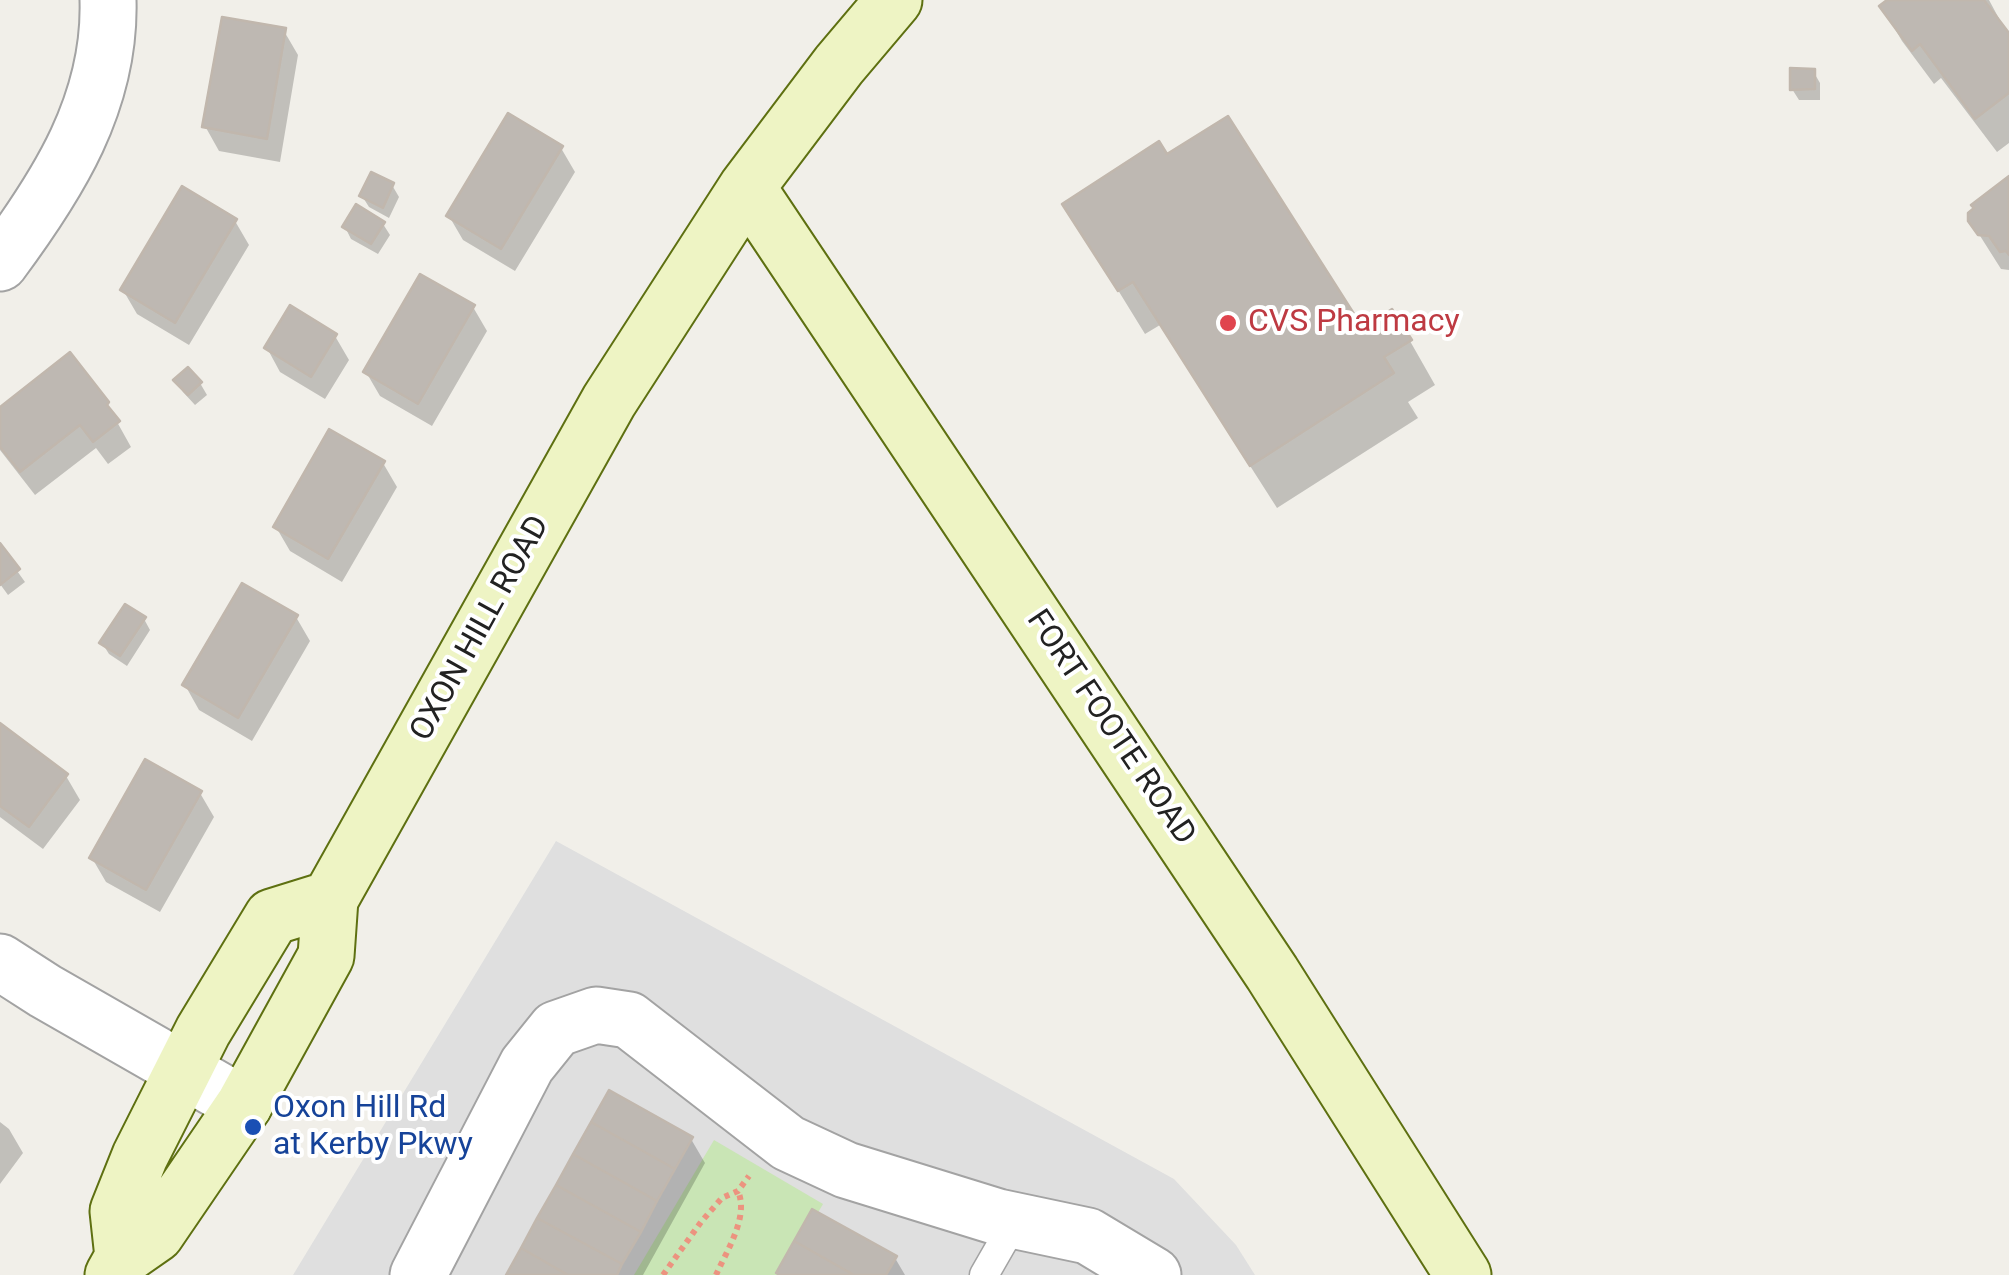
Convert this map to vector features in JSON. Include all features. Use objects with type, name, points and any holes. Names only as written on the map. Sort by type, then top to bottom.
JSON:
[{"type":"main road","name":"OXON HILL ROAD","points":[[118,1266],[156,1234],[244,1106],[326,956],[330,899],[610,401],[747,187],[894,0]]},
{"type":"main road","name":"FORT FOOTE ROAD","points":[[747,187],[1261,956],[1463,1275]]},
{"type":"main road","points":[[118,1266],[118,1211],[140,1156],[204,1032],[272,917],[330,899]]},
{"type":"street","points":[[0,264],[73,152],[100,74],[108,0]]},
{"type":"street","points":[[0,962],[244,1106]]},
{"type":"street","points":[[418,1275],[527,1065],[556,1029],[596,1015],[630,1020],[788,1143],[846,1170],[998,1218],[1088,1236],[1153,1275]]},
{"type":"lane","points":[[984,1275],[1014,1221]]},
{"type":"path","points":[[663,1275],[722,1198],[738,1191],[744,1204],[716,1275]]},
{"type":"shaded area","points":[[556,841],[1174,1179],[1236,1245],[1255,1275],[293,1275]]},
{"type":"green space","points":[[714,1140],[823,1204],[781,1275],[634,1275]]},
{"type":"building","points":[[1887,0],[1984,0],[2009,33],[2009,93],[1975,119],[1920,44],[1912,51],[1879,6]]},
{"type":"building","points":[[222,17],[286,28],[267,139],[202,127]]},
{"type":"building","points":[[1790,68],[1815,69],[1815,89],[1790,90]]},
{"type":"building","points":[[508,113],[563,146],[501,249],[446,216]]},
{"type":"building","points":[[1228,116],[1363,328],[1392,309],[1412,340],[1384,357],[1394,373],[1250,466],[1133,282],[1118,291],[1062,204],[1159,141],[1167,154]]},
{"type":"building","points":[[371,172],[394,183],[383,208],[359,196]]},
{"type":"building","points":[[2009,176],[2009,255],[2000,252],[1989,236],[1978,235],[1968,221],[1968,213],[1974,208],[1971,205]]},
{"type":"building","points":[[182,186],[237,219],[175,323],[120,290]]},
{"type":"building","points":[[356,204],[385,222],[371,244],[342,227]]},
{"type":"building","points":[[420,274],[475,305],[418,404],[363,372]]},
{"type":"building","points":[[290,305],[337,334],[311,377],[264,348]]},
{"type":"building","points":[[70,352],[120,421],[93,442],[80,425],[20,472],[0,447],[0,407]]},
{"type":"building","points":[[188,367],[202,382],[188,395],[173,380]]},
{"type":"building","points":[[329,429],[385,461],[328,559],[273,527]]},
{"type":"building","points":[[0,543],[20,569],[0,585]]},
{"type":"building","points":[[242,583],[298,615],[238,718],[182,685]]},
{"type":"building","points":[[125,604],[146,617],[120,656],[99,643]]},
{"type":"building","points":[[0,723],[68,774],[29,827],[0,806]]},
{"type":"building","points":[[145,759],[202,791],[146,890],[89,858]]},
{"type":"building","points":[[609,1090],[693,1137],[675,1169],[591,1122]]},
{"type":"building","points":[[591,1122],[675,1169],[657,1201],[573,1154]]},
{"type":"building","points":[[573,1154],[657,1201],[641,1232],[556,1185]]},
{"type":"building","points":[[556,1185],[641,1232],[622,1264],[537,1218]]},
{"type":"building","points":[[812,1209],[897,1256],[886,1275],[854,1275],[794,1241]]},
{"type":"building","points":[[537,1218],[622,1264],[617,1275],[568,1275],[521,1248]]},
{"type":"building","points":[[794,1241],[854,1275],[776,1273]]},
{"type":"building","points":[[521,1248],[568,1275],[506,1275]]},
{"type":"place","name":"CVS Pharmacy","points":[[1228,323]]},
{"type":"place","name":"Oxon Hill Rd at Kerby Pkwy","points":[[253,1127]]}]
